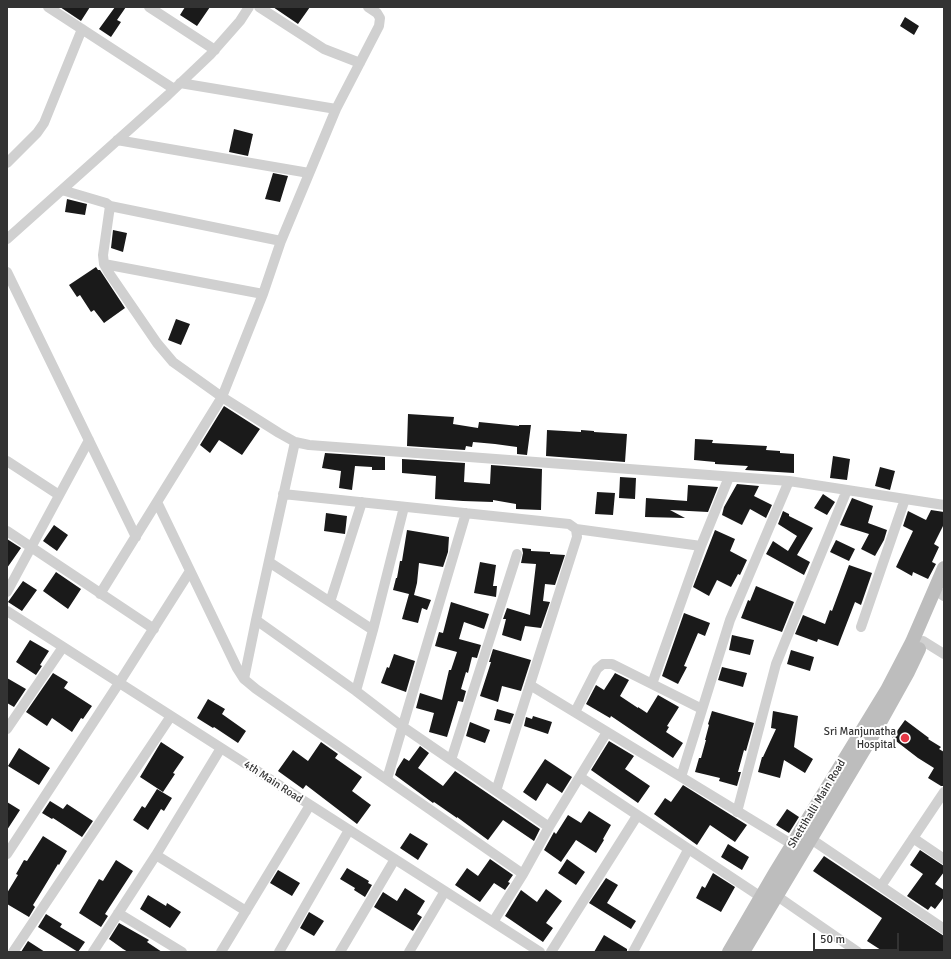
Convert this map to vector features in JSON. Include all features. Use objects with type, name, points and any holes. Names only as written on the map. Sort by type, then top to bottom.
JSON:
[{"type":"main road","name":"Shettihalli Main Road","points":[[743,952],[905,679],[942,594],[944,568]]},
{"type":"main road","name":"Shettihalli Main Road","points":[[729,952],[887,690],[912,642],[942,594]]},
{"type":"street","points":[[48,7],[177,86],[336,109]]},
{"type":"street","points":[[149,7],[215,50]]},
{"type":"street","points":[[7,239],[215,50],[250,7]]},
{"type":"street","points":[[259,7],[324,49],[360,63]]},
{"type":"street","points":[[100,594],[222,397],[263,294],[281,241],[336,109],[379,26],[380,18],[377,13],[368,7]]},
{"type":"street","points":[[7,163],[37,133],[44,123],[82,29]]},
{"type":"street","points":[[117,140],[309,173]]},
{"type":"street","points":[[62,190],[106,203],[110,206],[281,241]]},
{"type":"street","points":[[110,206],[104,264],[109,274],[157,343],[173,362],[222,397],[295,442],[317,445],[789,481],[944,505]]},
{"type":"street","points":[[104,264],[263,294]]},
{"type":"street","points":[[7,272],[136,537]]},
{"type":"street","points":[[7,592],[89,440]]},
{"type":"street","points":[[244,679],[295,442]]},
{"type":"street","points":[[7,461],[59,495]]},
{"type":"street","points":[[652,684],[701,546],[729,477]]},
{"type":"street","points":[[681,777],[730,620],[789,481]]},
{"type":"street","points":[[737,812],[776,664],[847,490]]},
{"type":"street","points":[[283,494],[569,524],[576,529],[701,546]]},
{"type":"street","points":[[861,627],[905,499]]},
{"type":"street","points":[[157,502],[237,668],[244,679],[256,689],[523,874]]},
{"type":"street","points":[[330,602],[362,502]]},
{"type":"street","points":[[356,691],[404,507]]},
{"type":"street","points":[[387,779],[466,513]]},
{"type":"street","points":[[496,790],[577,537],[576,529]]},
{"type":"street","points":[[7,531],[154,629]]},
{"type":"street","points":[[451,760],[517,554]]},
{"type":"street","points":[[269,562],[373,630]]},
{"type":"street","points":[[7,854],[154,629],[190,571]]},
{"type":"street","name":"4th Main Road","points":[[7,611],[540,952]]},
{"type":"street","points":[[256,620],[356,691],[403,727],[549,827]]},
{"type":"street","points":[[923,640],[944,654]]},
{"type":"street","points":[[7,729],[63,647]]},
{"type":"street","points":[[575,712],[597,669],[603,664],[612,664],[702,709]]},
{"type":"street","points":[[530,685],[793,845]]},
{"type":"street","points":[[13,952],[171,716]]},
{"type":"street","points":[[493,922],[523,874],[549,827],[608,732]]},
{"type":"street","points":[[93,952],[156,855],[221,748]]},
{"type":"street","points":[[580,778],[761,897]]},
{"type":"street","points":[[881,886],[944,792]]},
{"type":"street","points":[[221,952],[310,805]]},
{"type":"street","points":[[551,952],[637,816]]},
{"type":"street","points":[[279,952],[349,830]]},
{"type":"street","points":[[913,838],[944,860]]},
{"type":"street","points":[[811,839],[944,929]]},
{"type":"street","points":[[633,952],[688,850]]},
{"type":"street","points":[[156,855],[246,911]]},
{"type":"street","points":[[340,952],[395,859]]},
{"type":"street","points":[[410,951],[445,891]]},
{"type":"street","points":[[777,896],[858,952]]},
{"type":"street","points":[[118,913],[182,952]]},
{"type":"building","points":[[60,7],[90,7],[81,21]]},
{"type":"building","points":[[115,7],[126,7],[117,20],[121,22],[111,37],[99,29]]},
{"type":"building","points":[[185,7],[210,7],[197,26],[180,15]]},
{"type":"building","points":[[273,7],[310,7],[298,24]]},
{"type":"building","points":[[905,17],[919,26],[914,35],[900,26]]},
{"type":"building","points":[[234,129],[253,134],[248,156],[229,152]]},
{"type":"building","points":[[273,173],[288,176],[280,202],[265,199]]},
{"type":"building","points":[[67,199],[87,204],[85,215],[65,212]]},
{"type":"building","points":[[113,230],[127,233],[123,252],[111,248]]},
{"type":"building","points":[[96,267],[100,270],[125,308],[104,323],[94,310],[91,312],[80,295],[77,297],[69,285]]},
{"type":"building","points":[[176,319],[190,324],[181,345],[168,340]]},
{"type":"building","points":[[224,406],[260,429],[242,455],[219,440],[210,453],[200,445]]},
{"type":"building","points":[[408,414],[454,417],[453,424],[478,428],[479,422],[519,426],[531,425],[527,455],[517,454],[517,447],[473,442],[472,447],[466,446],[465,450],[407,446]]},
{"type":"building","points":[[547,430],[581,432],[581,430],[627,434],[625,462],[546,456]]},
{"type":"building","points":[[695,439],[713,440],[712,443],[767,446],[766,450],[794,454],[794,473],[745,470],[748,466],[715,464],[715,462],[694,460]]},
{"type":"building","points":[[325,453],[385,457],[385,470],[372,470],[372,467],[355,466],[352,490],[339,488],[341,471],[322,468]]},
{"type":"building","points":[[833,456],[850,459],[847,480],[830,478]]},
{"type":"building","points":[[402,459],[465,463],[464,482],[490,484],[491,465],[542,469],[541,510],[516,509],[516,504],[493,500],[493,502],[435,499],[436,476],[402,473]]},
{"type":"building","points":[[880,467],[895,471],[890,490],[875,486]]},
{"type":"building","points":[[620,477],[636,478],[635,499],[619,498]]},
{"type":"building","points":[[737,484],[759,486],[754,496],[772,505],[766,518],[750,509],[742,525],[722,515],[724,507]]},
{"type":"building","points":[[688,485],[718,487],[708,512],[670,510],[685,518],[645,517],[646,498],[687,501]]},
{"type":"building","points":[[597,492],[615,493],[613,515],[595,514]]},
{"type":"building","points":[[823,494],[835,502],[827,515],[814,508]]},
{"type":"building","points":[[852,498],[873,506],[868,523],[887,530],[884,540],[875,556],[861,549],[869,534],[840,525]]},
{"type":"building","points":[[931,510],[944,512],[944,524],[934,544],[939,547],[932,562],[936,564],[928,579],[913,572],[912,576],[896,567],[913,531],[903,526],[908,511],[926,520]]},
{"type":"building","points":[[783,511],[789,514],[789,516],[813,528],[797,555],[810,562],[804,575],[766,554],[773,541],[788,551],[797,536],[778,524]]},
{"type":"building","points":[[326,513],[347,516],[345,534],[324,531]]},
{"type":"building","points":[[54,525],[68,535],[57,551],[43,541]]},
{"type":"building","points":[[407,530],[449,537],[448,552],[443,567],[419,563],[414,595],[431,600],[427,610],[422,608],[418,623],[402,619],[409,594],[393,590],[400,561],[402,561]]},
{"type":"building","points":[[715,530],[735,539],[730,551],[747,560],[740,575],[738,574],[731,587],[717,580],[709,596],[693,587]]},
{"type":"building","points":[[7,539],[21,548],[7,568]]},
{"type":"building","points":[[836,540],[855,549],[849,561],[830,552]]},
{"type":"building","points":[[522,548],[531,549],[531,551],[550,552],[550,554],[565,555],[555,585],[545,584],[543,601],[550,602],[541,628],[525,626],[521,641],[502,635],[506,619],[503,619],[507,608],[530,615],[536,564],[521,563],[523,553]]},
{"type":"building","points":[[480,562],[496,565],[493,586],[497,586],[496,597],[474,593]]},
{"type":"building","points":[[849,565],[872,573],[861,605],[855,602],[838,646],[818,639],[817,642],[795,634],[803,615],[825,624],[830,610],[832,611]]},
{"type":"building","points":[[56,572],[81,589],[68,609],[43,591]]},
{"type":"building","points":[[23,581],[37,590],[22,611],[8,602]]},
{"type":"building","points":[[756,586],[794,602],[782,632],[741,618],[748,600],[750,601]]},
{"type":"building","points":[[451,602],[489,614],[484,629],[464,622],[459,639],[481,645],[477,658],[472,657],[468,673],[466,672],[461,689],[466,691],[463,702],[458,701],[447,737],[429,732],[434,713],[416,708],[420,693],[442,700],[449,670],[451,670],[457,652],[435,646],[439,632],[443,633]]},
{"type":"building","points":[[684,613],[710,623],[705,636],[698,633],[684,666],[687,667],[678,684],[662,676]]},
{"type":"building","points":[[732,635],[754,640],[750,655],[729,650]]},
{"type":"building","points":[[30,640],[49,651],[40,665],[42,666],[36,675],[16,662]]},
{"type":"building","points":[[493,649],[531,660],[521,691],[502,686],[498,702],[480,696],[491,662],[489,662]]},
{"type":"building","points":[[791,650],[814,657],[810,671],[787,664]]},
{"type":"building","points":[[394,654],[415,661],[406,692],[381,683]]},
{"type":"building","points":[[722,667],[747,673],[743,687],[718,680]]},
{"type":"building","points":[[53,673],[68,682],[64,688],[92,706],[83,719],[81,718],[72,732],[52,718],[47,726],[26,712]]},
{"type":"building","points":[[615,673],[629,680],[620,696],[647,713],[658,695],[679,707],[667,726],[669,727],[666,732],[683,743],[673,758],[611,716],[610,718],[586,704],[596,685],[604,690]]},
{"type":"building","points":[[7,678],[26,689],[14,707],[7,703]]},
{"type":"building","points":[[208,699],[225,709],[222,714],[246,731],[238,743],[197,718]]},
{"type":"building","points":[[497,709],[514,714],[510,724],[494,720]]},
{"type":"building","points":[[712,711],[754,723],[738,772],[741,772],[737,786],[719,781],[720,778],[695,772],[699,758],[701,758]]},
{"type":"building","points":[[773,711],[798,716],[794,747],[813,759],[805,773],[784,760],[780,778],[758,772],[762,757],[776,729],[771,728]]},
{"type":"building","points":[[533,716],[552,722],[548,734],[524,726],[526,717],[532,719]]},
{"type":"building","points":[[905,720],[929,738],[928,739],[941,747],[939,749],[944,752],[944,786],[941,786],[928,778],[934,768],[892,738]]},
{"type":"building","points":[[470,722],[490,730],[485,743],[466,736]]},
{"type":"building","points":[[609,741],[634,756],[625,769],[650,786],[638,803],[591,770]]},
{"type":"building","points":[[161,742],[184,757],[173,773],[175,774],[163,792],[140,777]]},
{"type":"building","points":[[321,742],[338,754],[335,758],[362,777],[352,791],[371,805],[357,824],[306,785],[303,789],[278,771],[293,750],[308,761]]},
{"type":"building","points":[[420,746],[429,753],[418,768],[443,786],[455,771],[540,829],[534,841],[503,820],[488,840],[395,775],[404,758],[409,761]]},
{"type":"building","points":[[19,748],[50,768],[39,785],[8,766]]},
{"type":"building","points":[[545,759],[572,777],[562,793],[547,783],[536,801],[523,792]]},
{"type":"building","points":[[683,785],[747,825],[735,842],[710,825],[697,845],[654,814],[665,798],[671,802]]},
{"type":"building","points":[[157,789],[172,798],[164,811],[161,809],[148,830],[133,820],[142,806],[145,808]]},
{"type":"building","points":[[50,801],[63,809],[67,804],[93,821],[82,837],[53,818],[52,819],[42,813]]},
{"type":"building","points":[[7,802],[20,810],[7,830]]},
{"type":"building","points":[[787,809],[799,817],[789,833],[776,825]]},
{"type":"building","points":[[589,811],[611,825],[596,853],[576,840],[561,862],[544,850],[554,832],[556,834],[568,815],[581,823]]},
{"type":"building","points":[[410,833],[428,844],[418,860],[400,848]]},
{"type":"building","points":[[43,836],[67,851],[33,905],[35,907],[29,917],[7,904],[7,893],[18,875],[16,874],[24,860],[27,861]]},
{"type":"building","points":[[728,844],[749,857],[742,870],[721,857]]},
{"type":"building","points":[[920,850],[944,866],[944,872],[935,884],[944,890],[944,897],[935,909],[931,906],[928,910],[907,896],[923,874],[910,865]]},
{"type":"building","points":[[824,856],[944,936],[944,952],[884,952],[867,941],[882,918],[813,871]]},
{"type":"building","points":[[490,859],[513,875],[505,890],[494,883],[480,902],[455,885],[467,868],[478,876]]},
{"type":"building","points":[[567,859],[585,872],[576,885],[558,873]]},
{"type":"building","points":[[116,860],[133,871],[105,914],[108,916],[101,927],[79,913],[99,879],[103,881]]},
{"type":"building","points":[[347,868],[369,881],[368,883],[372,885],[365,897],[354,890],[355,888],[340,879]]},
{"type":"building","points":[[278,870],[300,883],[292,896],[270,883]]},
{"type":"building","points":[[713,873],[735,887],[721,912],[696,898],[702,886],[705,888]]},
{"type":"building","points":[[606,878],[618,885],[607,903],[636,921],[631,929],[589,903]]},
{"type":"building","points":[[405,888],[425,901],[417,914],[422,917],[413,931],[374,907],[383,892],[397,901]]},
{"type":"building","points":[[546,889],[562,901],[546,923],[553,928],[543,942],[505,916],[521,890],[537,902]]},
{"type":"building","points":[[148,895],[166,906],[167,903],[181,912],[170,928],[140,909]]},
{"type":"building","points":[[309,912],[324,921],[314,936],[300,928]]},
{"type":"building","points":[[46,914],[62,924],[60,927],[85,942],[78,952],[38,927]]},
{"type":"building","points":[[119,923],[149,940],[147,942],[162,952],[128,952],[123,949],[109,939]]},
{"type":"building","points":[[604,935],[627,949],[627,952],[594,952]]},
{"type":"building","points":[[28,941],[45,952],[21,952]]},
{"type":"place","name":"Sri Manjunatha Hospital","points":[[905,738]]}]
